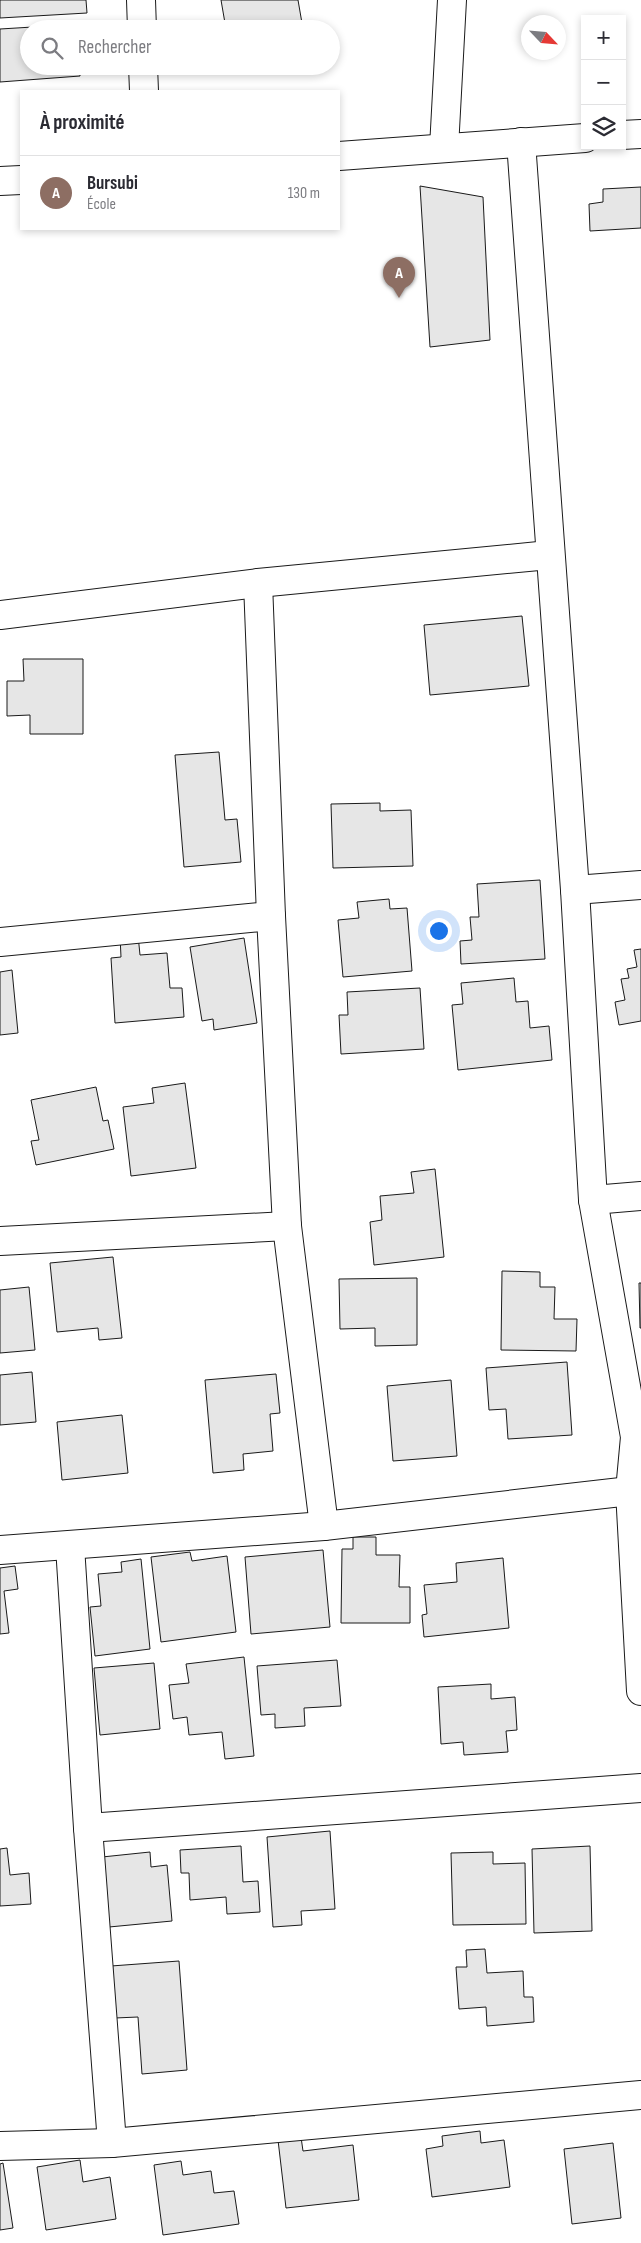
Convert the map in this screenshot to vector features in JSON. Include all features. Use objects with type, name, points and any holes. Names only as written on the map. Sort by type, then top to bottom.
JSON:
[{"type":"street","points":[[141,0],[142,20]]},
{"type":"street","points":[[444,148],[452,0]]},
{"type":"street","points":[[143,75],[144,90]]},
{"type":"street","points":[[626,135],[641,134]]},
{"type":"street","points":[[340,156],[581,138]]},
{"type":"street","points":[[521,142],[549,555],[575,890],[593,1200],[636,1437],[630,1491],[641,1691]]},
{"type":"street","points":[[0,181],[20,180]]},
{"type":"street","points":[[0,614],[258,583],[549,555]]},
{"type":"street","points":[[258,583],[271,916],[287,1226],[324,1526]]},
{"type":"street","points":[[575,890],[641,884]]},
{"type":"street","points":[[0,942],[271,916]]},
{"type":"street","points":[[593,1200],[641,1196]]},
{"type":"street","points":[[0,1241],[287,1226]]},
{"type":"street","points":[[0,1550],[324,1526],[630,1491]]},
{"type":"street","points":[[70,1546],[88,1828],[112,2144]]},
{"type":"street","points":[[88,1828],[641,1788]]},
{"type":"street","points":[[0,2146],[112,2144],[641,2095]]},
{"type":"building","points":[[0,0],[86,0],[87,13],[0,18]]},
{"type":"building","points":[[221,0],[298,0],[301,20],[224,20]]},
{"type":"building","points":[[20,28],[20,75],[80,76],[0,82],[0,29]]},
{"type":"building","points":[[420,186],[483,197],[490,340],[430,347]]},
{"type":"building","points":[[641,187],[641,228],[590,231],[589,204],[603,202],[603,189]]},
{"type":"building","points":[[522,616],[529,686],[430,695],[424,625]]},
{"type":"building","points":[[23,659],[83,659],[83,734],[30,734],[30,715],[7,716],[7,681],[24,681]]},
{"type":"building","points":[[219,752],[225,820],[237,819],[241,862],[184,867],[175,755]]},
{"type":"building","points":[[380,803],[380,811],[411,810],[413,866],[333,868],[331,804]]},
{"type":"building","points":[[540,880],[545,959],[461,964],[460,941],[472,940],[470,917],[479,917],[477,884]]},
{"type":"building","points":[[389,899],[390,909],[407,908],[412,971],[343,977],[338,920],[359,918],[357,902]]},
{"type":"building","points":[[138,935],[140,955],[167,953],[170,988],[182,988],[184,1017],[115,1023],[111,958],[121,957],[120,936]]},
{"type":"building","points":[[244,938],[257,1023],[214,1030],[213,1019],[202,1021],[190,947]]},
{"type":"building","points":[[641,949],[641,1021],[619,1025],[615,1002],[625,1000],[621,979],[629,978],[627,969],[637,967],[634,950]]},
{"type":"building","points":[[12,970],[18,1033],[0,1035],[0,972]]},
{"type":"building","points":[[514,978],[516,1002],[528,1001],[530,1028],[549,1026],[552,1060],[458,1070],[452,1005],[463,1004],[461,983]]},
{"type":"building","points":[[420,988],[424,1049],[341,1054],[339,1015],[348,1015],[347,992]]},
{"type":"building","points":[[185,1083],[196,1168],[131,1176],[123,1107],[154,1103],[152,1088]]},
{"type":"building","points":[[96,1087],[103,1121],[108,1120],[114,1149],[36,1165],[31,1141],[39,1140],[31,1100]]},
{"type":"building","points":[[435,1169],[444,1257],[374,1265],[370,1222],[382,1220],[380,1196],[414,1193],[411,1172]]},
{"type":"building","points":[[113,1257],[122,1338],[99,1340],[98,1328],[57,1332],[50,1263]]},
{"type":"building","points":[[502,1271],[540,1272],[540,1287],[555,1287],[554,1319],[577,1319],[576,1351],[501,1350]]},
{"type":"building","points":[[417,1278],[417,1345],[375,1346],[375,1328],[340,1329],[339,1279]]},
{"type":"building","points":[[639,1283],[641,1283],[641,1328],[640,1328]]},
{"type":"building","points":[[29,1287],[35,1350],[0,1353],[0,1290]]},
{"type":"building","points":[[567,1362],[572,1435],[508,1439],[506,1409],[489,1410],[486,1368]]},
{"type":"building","points":[[32,1372],[36,1422],[0,1425],[0,1375]]},
{"type":"building","points":[[276,1374],[280,1413],[270,1414],[273,1451],[243,1454],[244,1470],[213,1473],[205,1380]]},
{"type":"building","points":[[451,1380],[457,1456],[393,1461],[387,1386]]},
{"type":"building","points":[[122,1415],[128,1473],[62,1480],[57,1422]]},
{"type":"building","points":[[353,1537],[376,1537],[376,1555],[400,1555],[399,1587],[410,1587],[410,1623],[341,1623],[342,1549],[353,1549]]},
{"type":"building","points":[[323,1550],[330,1627],[251,1634],[245,1557]]},
{"type":"building","points":[[190,1552],[192,1561],[227,1556],[236,1632],[161,1642],[151,1557]]},
{"type":"building","points":[[503,1558],[509,1628],[424,1637],[422,1615],[427,1614],[424,1585],[457,1582],[456,1563]]},
{"type":"building","points":[[141,1559],[150,1649],[95,1656],[90,1607],[101,1606],[98,1574],[122,1572],[121,1562]]},
{"type":"building","points":[[15,1566],[18,1589],[4,1591],[9,1633],[0,1634],[0,1568]]},
{"type":"building","points":[[244,1657],[254,1756],[225,1759],[222,1732],[189,1735],[187,1717],[173,1719],[169,1685],[189,1683],[186,1664]]},
{"type":"building","points":[[337,1660],[341,1706],[304,1708],[305,1726],[275,1728],[275,1714],[261,1715],[257,1666]]},
{"type":"building","points":[[154,1663],[160,1729],[100,1735],[94,1668]]},
{"type":"building","points":[[491,1684],[491,1699],[515,1697],[517,1730],[506,1731],[508,1752],[464,1755],[463,1742],[441,1744],[438,1687]]},
{"type":"building","points":[[330,1831],[335,1909],[301,1911],[302,1925],[273,1927],[267,1837]]},
{"type":"building","points":[[241,1846],[243,1882],[258,1881],[260,1912],[227,1914],[226,1897],[190,1900],[189,1873],[181,1873],[180,1850]]},
{"type":"building","points":[[590,1846],[592,1931],[534,1933],[532,1849]]},
{"type":"building","points":[[7,1848],[10,1875],[29,1873],[31,1904],[0,1906],[0,1849]]},
{"type":"building","points":[[150,1852],[151,1867],[167,1865],[172,1921],[109,1927],[102,1857]]},
{"type":"building","points":[[493,1852],[493,1864],[525,1863],[526,1924],[453,1925],[451,1853]]},
{"type":"building","points":[[485,1949],[487,1973],[523,1971],[524,1997],[533,1997],[534,2022],[487,2026],[486,2007],[459,2009],[456,1967],[467,1967],[466,1950]]},
{"type":"building","points":[[179,1961],[187,2070],[142,2074],[138,2017],[115,2018],[111,1966]]},
{"type":"building","points":[[480,2131],[481,2143],[504,2140],[510,2187],[432,2197],[426,2149],[443,2146],[442,2136]]},
{"type":"building","points":[[301,2137],[303,2151],[353,2145],[359,2200],[286,2208],[278,2140]]},
{"type":"building","points":[[613,2143],[621,2218],[572,2224],[564,2149]]},
{"type":"building","points":[[80,2160],[83,2182],[110,2177],[116,2219],[46,2230],[37,2167]]},
{"type":"building","points":[[181,2161],[183,2175],[211,2171],[214,2193],[234,2191],[239,2224],[163,2235],[154,2165]]},
{"type":"building","points":[[3,2163],[13,2228],[0,2230],[0,2164]]},
{"type":"place","name":"Bursubi","points":[[399,298]]}]
